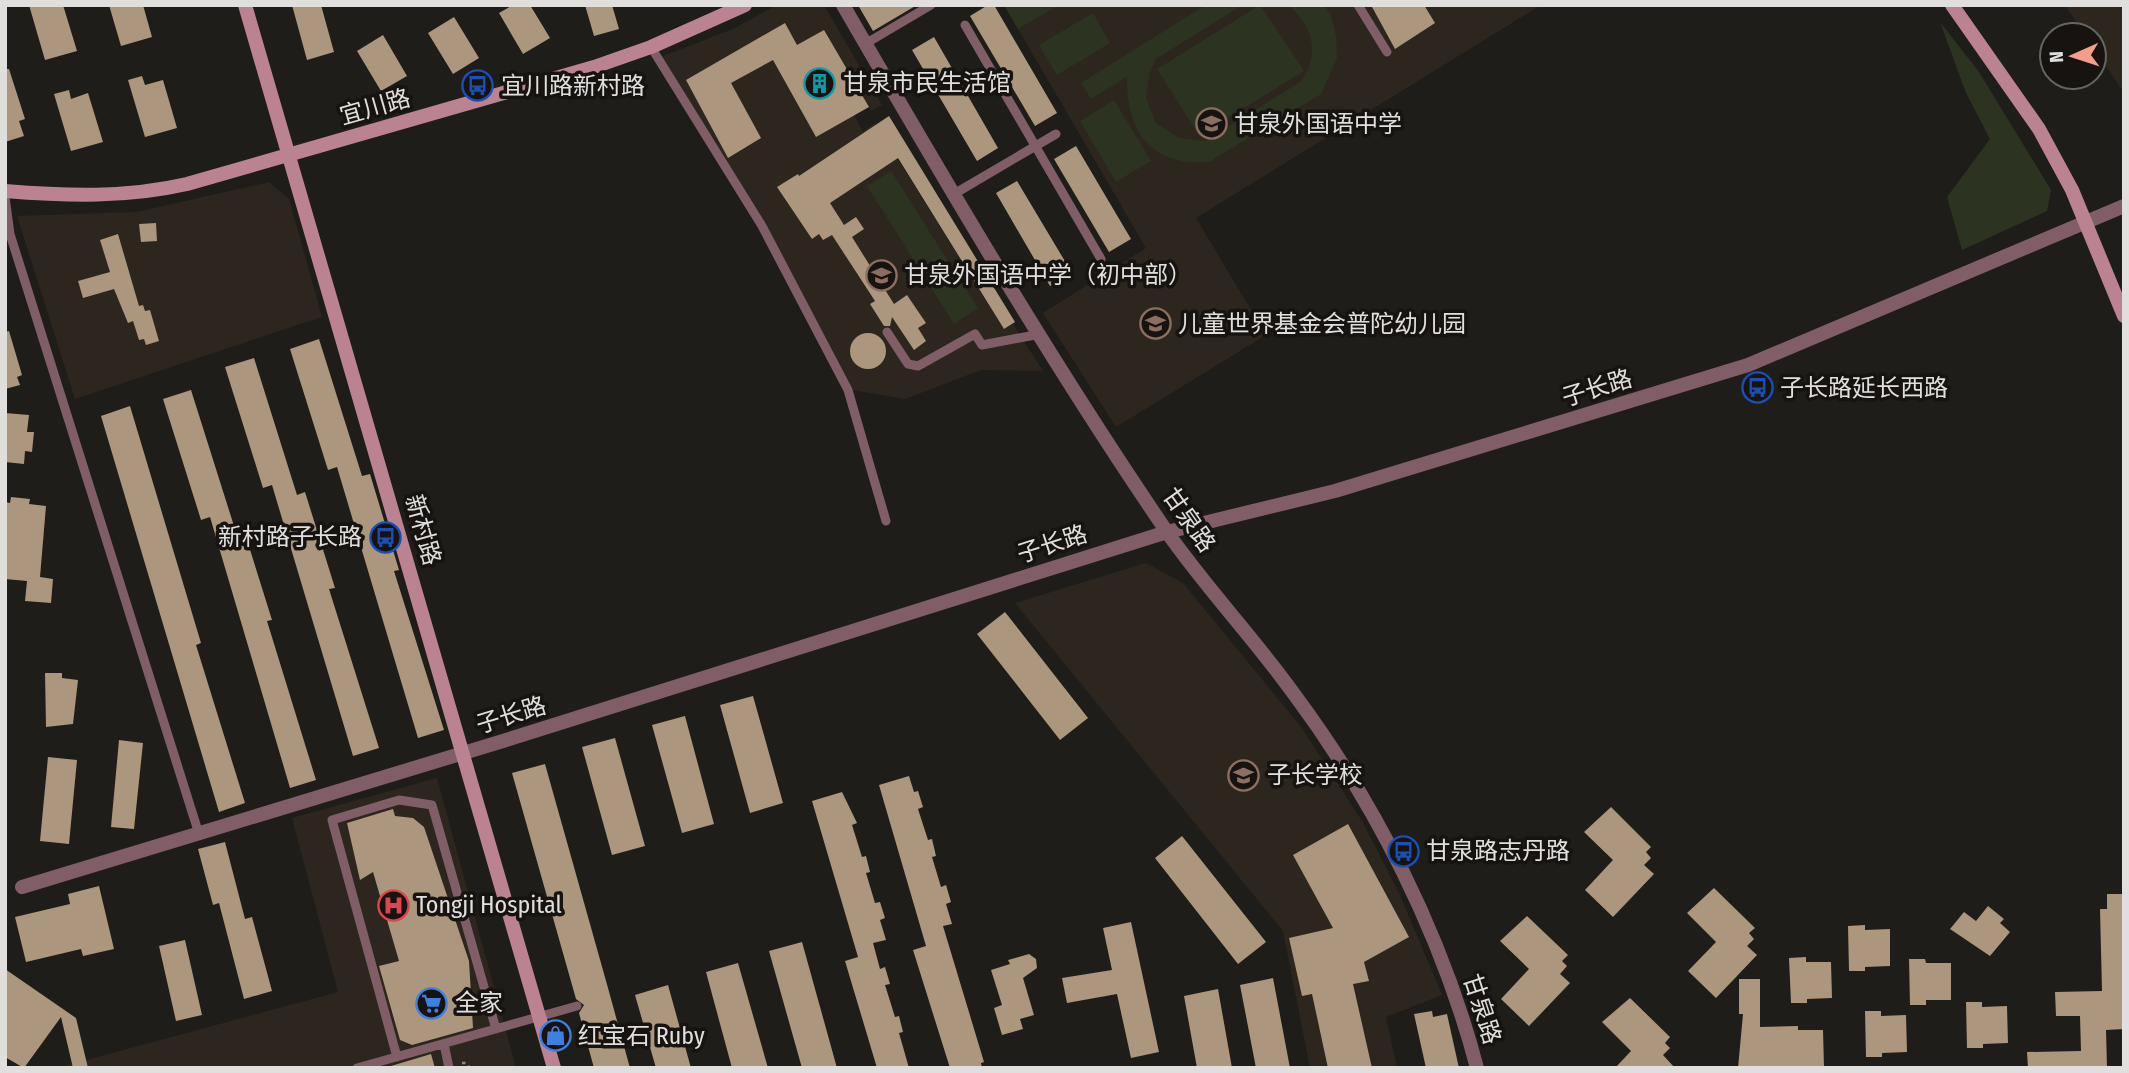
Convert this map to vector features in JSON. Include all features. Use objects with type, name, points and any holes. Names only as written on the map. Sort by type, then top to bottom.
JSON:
[{"type":"street","name":"新村路","points":[[245,5],[554,1068]]},
{"type":"street","name":"宜川路","points":[[5,191],[65,196],[125,195],[187,184],[555,79],[651,47],[745,5]]},
{"type":"street","name":"甘泉路","points":[[843,5],[1040,334],[1167,532],[1295,694],[1366,805],[1431,937],[1477,1068]]},
{"type":"street","points":[[1952,5],[2039,129],[2087,224],[2124,316]]},
{"type":"street","name":"子长路","points":[[22,887],[464,753],[1167,532],[1335,491],[1748,365],[2087,224],[2124,206]]},
{"type":"lane","points":[[865,44],[931,5]]},
{"type":"lane","points":[[1358,5],[1387,52]]},
{"type":"lane","points":[[965,25],[1101,258]]},
{"type":"lane","points":[[651,47],[762,226],[848,390],[886,521]]},
{"type":"lane","points":[[954,194],[1056,134]]},
{"type":"lane","points":[[5,197],[10,234],[199,834]]},
{"type":"lane","points":[[887,332],[908,364],[918,366],[975,334],[982,345],[1040,334]]},
{"type":"lane","points":[[397,1057],[332,820],[399,800],[432,805],[496,1029]]},
{"type":"lane","points":[[357,1068],[577,1006]]},
{"type":"lane","points":[[444,1044],[449,1068]]},
{"type":"shaded area","name":"甘泉外国语中学（初中部）","points":[[777,5],[824,5],[882,105],[871,111],[869,107],[854,115],[861,128],[863,131],[875,123],[1004,329],[1013,324],[1043,371],[981,370],[905,399],[853,390],[766,226],[661,57],[735,28]]},
{"type":"shaded area","name":"甘泉外国语中学","points":[[1004,5],[1541,5],[1196,218],[1266,335],[1116,427],[1043,313],[1146,248]]},
{"type":"shaded area","points":[[2065,5],[2124,5],[2124,93],[2108,69],[2108,21],[2076,21]]},
{"type":"shaded area","points":[[269,182],[289,199],[322,317],[75,399],[17,216],[137,212]]},
{"type":"shaded area","name":"子长学校","points":[[1146,563],[1183,583],[1302,728],[1362,821],[1400,895],[1442,995],[1386,1017],[1397,1068],[1310,1068],[1283,931],[1015,603]]},
{"type":"shaded area","name":"Tongji Hospital","points":[[437,778],[516,1068],[57,1068],[338,992],[292,818]]},
{"type":"green space","points":[[1004,5],[1059,5],[1018,29]]},
{"type":"green space","points":[[1206,5],[1242,5],[1156,59],[1150,71],[1146,99],[1156,123],[1179,138],[1205,141],[1300,82],[1310,62],[1311,41],[1303,22],[1288,5],[1324,5],[1331,15],[1337,58],[1321,94],[1209,162],[1189,162],[1157,152],[1146,142],[1131,114],[1127,77],[1091,99],[1081,83]]},
{"type":"green space","points":[[1260,5],[1304,71],[1199,136],[1157,69]]},
{"type":"green space","points":[[1093,13],[1110,43],[1057,75],[1039,45]]},
{"type":"green space","points":[[1940,22],[1979,72],[2051,190],[2047,211],[1962,250],[1947,197],[1990,139],[1966,93]]},
{"type":"green space","points":[[1114,100],[1151,161],[1116,182],[1080,121]]},
{"type":"green space","points":[[891,171],[978,308],[954,324],[867,186]]},
{"type":"building","points":[[29,5],[63,5],[77,51],[45,60]]},
{"type":"building","points":[[109,5],[143,5],[152,37],[121,46]]},
{"type":"building","points":[[292,5],[321,5],[334,52],[307,60]]},
{"type":"building","points":[[513,5],[530,5],[550,38],[523,54],[499,13]]},
{"type":"building","points":[[585,5],[612,5],[619,29],[594,36]]},
{"type":"building","points":[[858,5],[917,5],[873,31]]},
{"type":"building","points":[[988,5],[994,5],[1057,113],[1035,126],[970,16]]},
{"type":"building","points":[[1371,5],[1424,5],[1435,23],[1395,49]]},
{"type":"building","points":[[454,17],[479,58],[453,74],[428,33]]},
{"type":"building","points":[[785,23],[797,45],[824,30],[869,107],[816,137],[773,60],[731,83],[761,138],[728,158],[686,80]]},
{"type":"building","points":[[383,35],[407,76],[381,91],[357,51]]},
{"type":"building","points":[[934,37],[998,148],[977,161],[912,50]]},
{"type":"building","points":[[5,69],[9,69],[25,119],[19,121],[24,136],[5,142]]},
{"type":"building","points":[[142,76],[145,85],[163,80],[177,128],[145,137],[128,80]]},
{"type":"building","points":[[69,90],[71,99],[88,93],[103,142],[71,151],[54,94]]},
{"type":"building","points":[[889,116],[1015,322],[1004,329],[898,158],[830,203],[844,225],[856,217],[864,229],[852,237],[894,304],[907,295],[926,323],[918,328],[926,341],[914,350],[892,317],[890,326],[884,326],[870,304],[875,301],[832,235],[823,240],[819,234],[812,239],[777,187],[798,174],[799,176]]},
{"type":"building","points":[[1076,146],[1131,239],[1109,252],[1054,159]]},
{"type":"building","points":[[1017,181],[1072,273],[1050,286],[996,193]]},
{"type":"building","points":[[156,223],[157,241],[141,242],[139,224]]},
{"type":"building","points":[[118,234],[139,306],[143,305],[145,311],[150,310],[159,341],[146,345],[144,339],[139,340],[133,321],[128,323],[114,289],[83,298],[78,281],[110,272],[100,240]]},
{"type":"building","points":[[9,331],[22,375],[17,377],[20,385],[5,389],[5,332]]},
{"type":"building","points":[[868,333],[881,338],[886,351],[881,364],[868,369],[855,364],[850,351],[855,338]]},
{"type":"building","points":[[319,339],[362,476],[370,474],[399,570],[394,571],[444,730],[418,738],[337,467],[328,470],[290,349]]},
{"type":"building","points":[[254,358],[297,495],[305,492],[335,588],[329,589],[379,748],[353,756],[272,485],[263,488],[225,367]]},
{"type":"building","points":[[191,390],[234,526],[242,524],[272,620],[267,621],[316,780],[290,788],[210,517],[201,520],[163,399]]},
{"type":"building","points":[[130,406],[201,643],[196,645],[245,803],[219,812],[101,416]]},
{"type":"building","points":[[5,413],[29,415],[27,432],[34,432],[32,452],[25,451],[24,464],[5,462]]},
{"type":"building","points":[[11,497],[30,499],[29,504],[46,506],[40,577],[53,579],[51,603],[25,601],[27,581],[5,579],[5,502],[10,503]]},
{"type":"building","points":[[1005,612],[1088,718],[1060,740],[977,634]]},
{"type":"building","points":[[45,673],[62,673],[62,678],[78,680],[73,724],[46,727]]},
{"type":"building","points":[[753,696],[783,803],[750,813],[720,705]]},
{"type":"building","points":[[685,716],[714,824],[682,833],[652,725]]},
{"type":"building","points":[[615,738],[645,846],[612,855],[582,747]]},
{"type":"building","points":[[119,740],[143,743],[134,829],[111,827]]},
{"type":"building","points":[[48,757],[77,760],[69,844],[40,841]]},
{"type":"building","points":[[545,764],[630,1068],[594,1068],[579,1013],[584,1005],[576,999],[512,773]]},
{"type":"building","points":[[909,776],[923,807],[918,809],[928,840],[932,839],[936,856],[932,857],[941,887],[946,885],[951,902],[946,904],[952,924],[943,926],[984,1062],[981,1063],[982,1068],[950,1068],[913,950],[926,946],[879,785]]},
{"type":"building","points":[[842,792],[857,823],[852,825],[862,857],[866,856],[870,872],[866,873],[875,903],[880,902],[885,918],[880,920],[886,940],[873,943],[880,969],[885,967],[890,984],[885,985],[895,1017],[899,1016],[903,1032],[899,1033],[909,1068],[877,1068],[845,961],[858,957],[812,801]]},
{"type":"building","points":[[1611,807],[1651,847],[1646,852],[1651,858],[1644,865],[1654,874],[1613,917],[1585,890],[1613,860],[1584,832]]},
{"type":"building","points":[[393,809],[395,816],[413,818],[424,827],[469,961],[473,1028],[412,1045],[400,1040],[379,966],[399,961],[373,872],[360,880],[347,823]]},
{"type":"building","points":[[1348,824],[1409,937],[1364,962],[1369,981],[1353,984],[1372,1068],[1328,1068],[1312,994],[1302,996],[1289,938],[1333,928],[1293,855]]},
{"type":"building","points":[[1182,836],[1266,942],[1238,964],[1155,858]]},
{"type":"building","points":[[225,842],[245,919],[252,917],[272,991],[244,999],[219,903],[213,905],[198,849]]},
{"type":"building","points":[[99,886],[114,949],[83,956],[81,949],[26,962],[15,917],[70,904],[68,894]]},
{"type":"building","points":[[1714,888],[1755,928],[1749,933],[1754,939],[1747,946],[1757,955],[1716,998],[1688,971],[1716,942],[1687,913]]},
{"type":"building","points":[[2107,894],[2124,894],[2124,1029],[2106,1030],[2107,1068],[2028,1068],[2027,1052],[2081,1051],[2080,1016],[2056,1016],[2055,992],[2102,991],[2100,909],[2107,909]]},
{"type":"building","points":[[1988,906],[2004,919],[2000,923],[2010,932],[1990,956],[1950,929],[1964,912],[1976,921]]},
{"type":"building","points":[[1527,916],[1568,955],[1562,961],[1567,966],[1560,974],[1570,983],[1529,1026],[1501,999],[1529,969],[1500,941]]},
{"type":"building","points":[[1131,922],[1159,1052],[1131,1058],[1117,994],[1067,1003],[1062,978],[1112,970],[1103,928]]},
{"type":"building","points":[[1865,925],[1865,930],[1890,929],[1890,966],[1849,971],[1848,926]]},
{"type":"building","points":[[185,940],[202,1015],[176,1021],[159,946]]},
{"type":"building","points":[[802,942],[837,1068],[802,1068],[769,951]]},
{"type":"building","points":[[1029,954],[1036,959],[1037,968],[1023,978],[1034,1015],[1020,1019],[1023,1029],[1002,1035],[994,1008],[1002,1005],[991,970],[1010,964],[1008,960]]},
{"type":"building","points":[[1806,957],[1806,962],[1831,962],[1832,998],[1791,1003],[1789,958]]},
{"type":"building","points":[[1909,959],[1925,959],[1926,963],[1951,963],[1951,1000],[1926,1000],[1926,1005],[1910,1005]]},
{"type":"building","points":[[738,963],[768,1068],[732,1068],[706,972]]},
{"type":"building","points":[[5,969],[76,1018],[88,1068],[73,1068],[61,1017],[24,1068],[5,1057]]},
{"type":"building","points":[[1273,978],[1290,1068],[1256,1068],[1240,985]]},
{"type":"building","points":[[1739,979],[1760,979],[1760,1027],[1798,1026],[1798,1030],[1823,1030],[1824,1067],[1738,1068],[1743,1014],[1739,1014]]},
{"type":"building","points":[[668,985],[691,1068],[656,1068],[635,995]]},
{"type":"building","points":[[1218,989],[1232,1068],[1197,1068],[1184,996]]},
{"type":"building","points":[[1630,998],[1670,1037],[1665,1043],[1670,1048],[1663,1055],[1675,1068],[1615,1068],[1631,1051],[1602,1022]]},
{"type":"building","points":[[1966,1002],[1982,1002],[1982,1007],[2007,1006],[2008,1043],[1967,1048]]},
{"type":"building","points":[[1432,1011],[1433,1017],[1447,1014],[1459,1068],[1426,1068],[1414,1014]]},
{"type":"building","points":[[1865,1011],[1881,1011],[1881,1016],[1906,1015],[1907,1052],[1866,1057]]},
{"type":"building","points":[[431,1054],[435,1068],[391,1068],[391,1066]]},
{"type":"place","name":"甘泉市民生活馆","points":[[820,83]]},
{"type":"place","name":"宜川路新村路","points":[[478,86]]},
{"type":"place","name":"甘泉外国语中学","points":[[1211,124]]},
{"type":"place","name":"甘泉外国语中学（初中部）","points":[[881,275]]},
{"type":"place","name":"儿童世界基金会普陀幼儿园","points":[[1155,324]]},
{"type":"place","name":"子长路延长西路","points":[[1757,388]]},
{"type":"place","name":"新村路子长路","points":[[385,537]]},
{"type":"place","name":"子长学校","points":[[1244,775]]},
{"type":"place","name":"甘泉路志丹路","points":[[1403,851]]},
{"type":"place","name":"Tongji Hospital","points":[[393,905]]},
{"type":"place","name":"全家","points":[[432,1003]]},
{"type":"place","name":"红宝石 Ruby","points":[[555,1036]]}]
